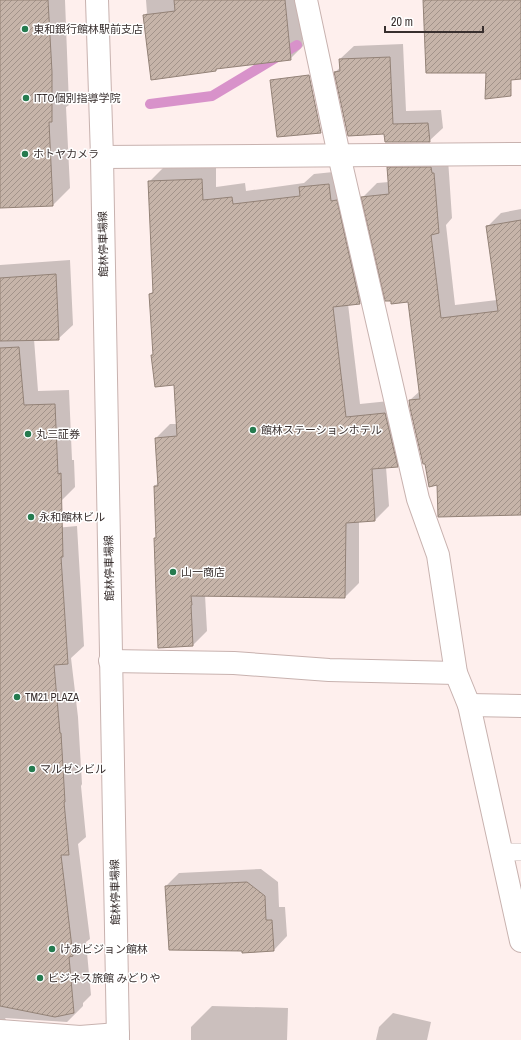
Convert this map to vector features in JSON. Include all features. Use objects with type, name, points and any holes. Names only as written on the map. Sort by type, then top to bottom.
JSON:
[{"type":"street","name":"館林停車場線","points":[[98,0],[118,1037]]},
{"type":"street","points":[[306,0],[339,155],[418,499],[438,555],[456,673],[469,705],[511,852],[521,941]]},
{"type":"street","points":[[102,157],[521,154]]},
{"type":"street","points":[[110,660],[234,663],[329,670],[456,673]]},
{"type":"street","points":[[469,705],[521,706]]},
{"type":"street","points":[[0,1031],[80,1037],[118,1037]]},
{"type":"building","points":[[0,0],[48,0],[52,72],[52,122],[49,122],[53,206],[0,208]]},
{"type":"building","points":[[174,0],[285,0],[291,60],[216,69],[216,71],[151,80],[143,15],[175,11]]},
{"type":"building","points":[[423,0],[521,0],[521,79],[511,80],[511,96],[485,99],[486,73],[426,73]]},
{"type":"building","points":[[390,57],[393,124],[428,123],[430,142],[385,142],[384,134],[348,136],[334,72],[340,71],[339,59]]},
{"type":"building","points":[[309,75],[321,133],[277,137],[270,80]]},
{"type":"building","points":[[387,167],[431,167],[432,173],[434,173],[439,233],[431,235],[441,318],[498,311],[486,226],[521,220],[521,515],[438,517],[437,485],[429,487],[425,464],[423,464],[410,408],[409,400],[420,399],[408,302],[391,304],[391,301],[385,301],[361,197],[389,194]]},
{"type":"building","points":[[202,179],[203,200],[232,197],[233,204],[300,196],[299,187],[329,184],[331,201],[337,200],[360,304],[333,307],[346,417],[385,413],[398,467],[372,469],[375,521],[346,523],[345,598],[191,596],[193,646],[158,648],[154,538],[156,538],[154,486],[158,486],[155,438],[177,436],[174,385],[155,387],[151,355],[153,355],[149,294],[153,293],[148,181]]},
{"type":"building","points":[[56,274],[59,340],[0,341],[0,278]]},
{"type":"building","points":[[19,347],[24,405],[55,404],[58,474],[61,473],[63,557],[61,557],[68,664],[54,665],[61,733],[64,802],[69,855],[61,855],[73,956],[69,957],[74,1013],[55,1017],[0,1006],[0,348]]},
{"type":"building","points":[[247,882],[265,896],[266,920],[272,920],[274,951],[242,953],[242,951],[169,950],[165,886]]},
{"type":"waterway","points":[[150,104],[212,96],[297,45]]},
{"type":"place","name":"東和銀行館林駅前支店","points":[[25,29]]},
{"type":"place","name":"ITTO個別指導学院","points":[[26,98]]},
{"type":"place","name":"ホトヤカメラ","points":[[25,154]]},
{"type":"place","name":"館林ステーションホテル","points":[[253,430]]},
{"type":"place","name":"丸三証券","points":[[28,434]]},
{"type":"place","name":"永和館林ビル","points":[[31,517]]},
{"type":"place","name":"山一商店","points":[[173,572]]},
{"type":"place","name":"TM21 PLAZA","points":[[17,697]]},
{"type":"place","name":"マルゼンビル","points":[[32,769]]},
{"type":"place","name":"けあビジョン館林","points":[[52,949]]},
{"type":"place","name":"ビジネス旅館 みどりや","points":[[40,978]]}]
